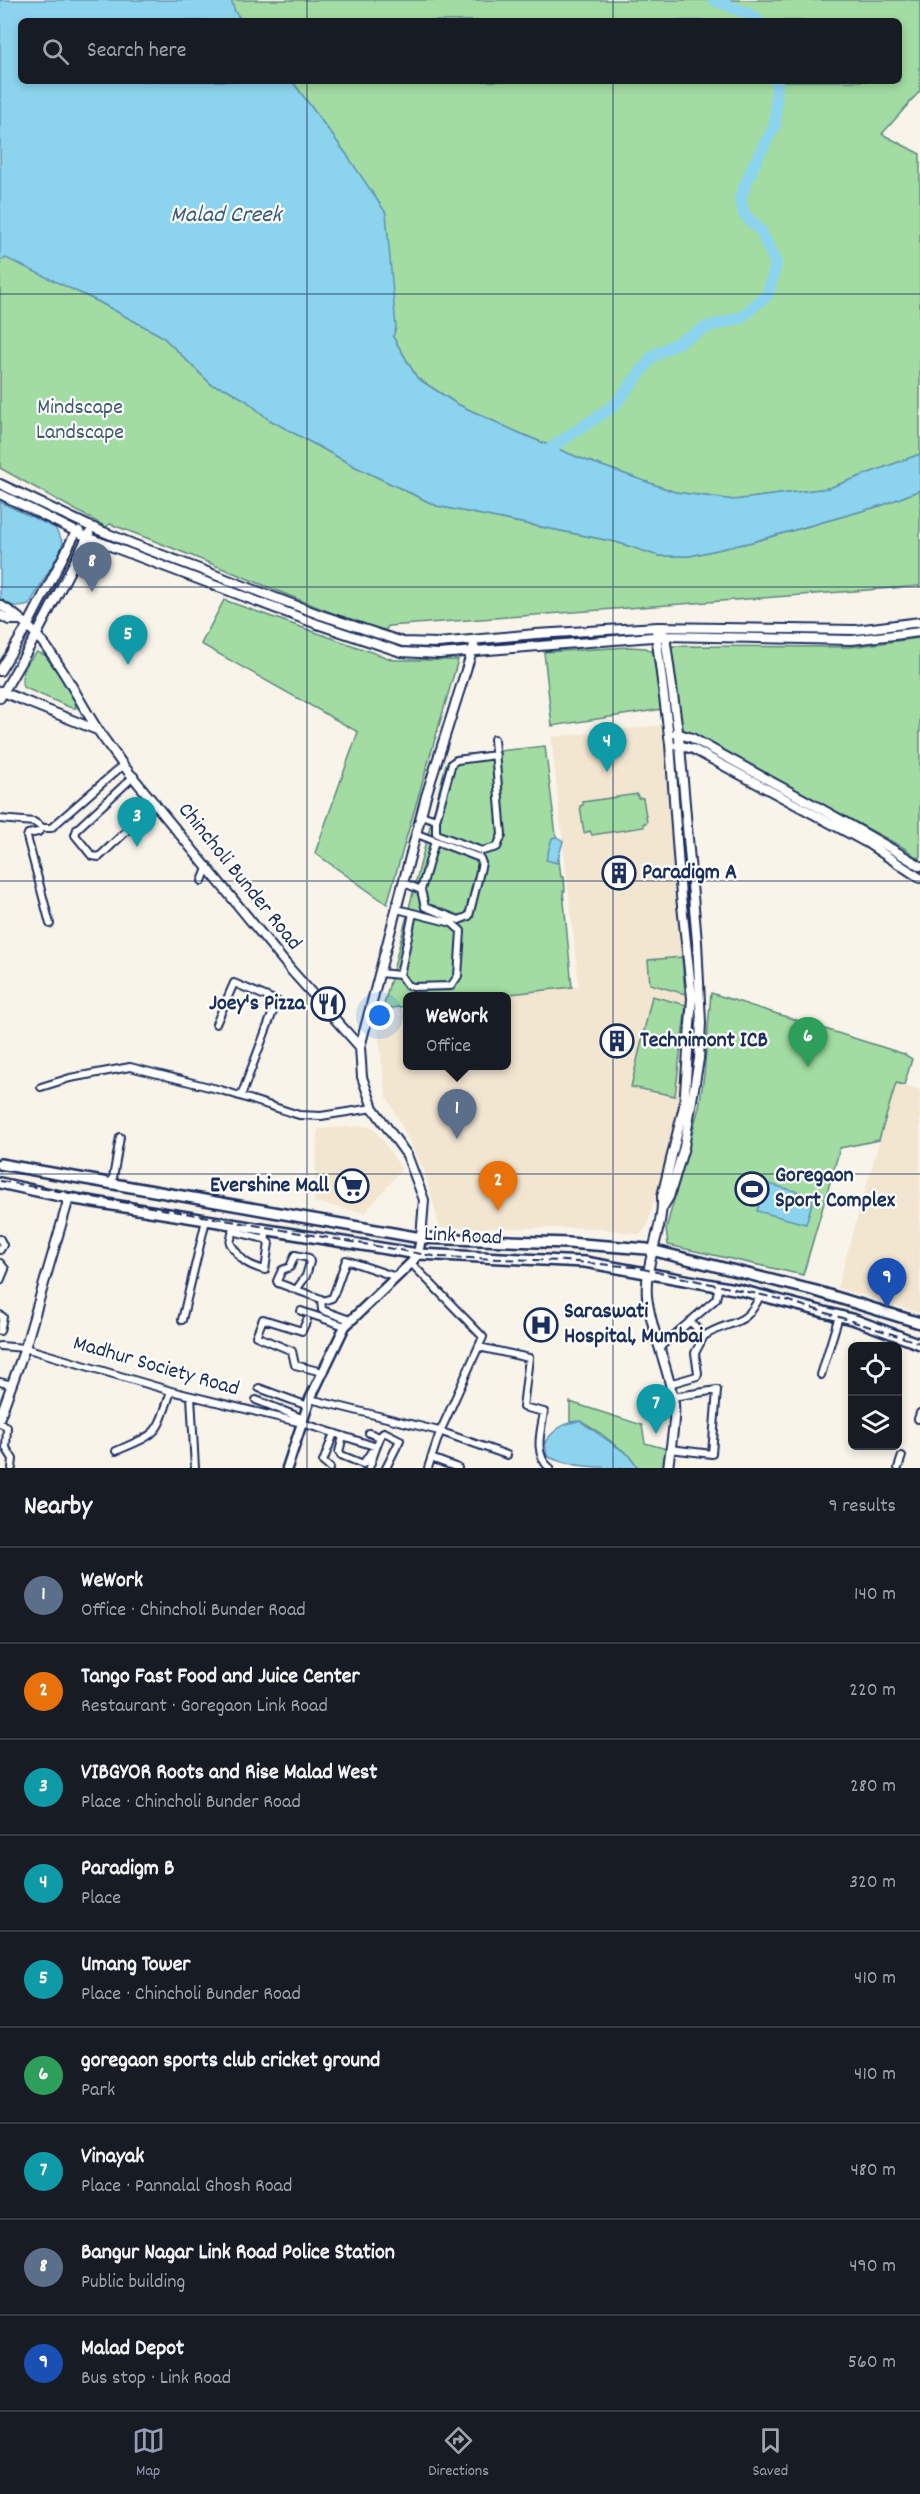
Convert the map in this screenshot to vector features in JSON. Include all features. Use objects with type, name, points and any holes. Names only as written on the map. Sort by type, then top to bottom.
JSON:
[{"type":"main road","name":"Link Road","points":[[0,1164],[421,1238],[568,1242],[656,1251]]},
{"type":"main road","name":"Link Road","points":[[0,1183],[69,1198],[206,1220],[266,1234],[418,1254],[585,1262],[719,1286],[760,1296],[839,1316],[920,1344]]},
{"type":"main road","points":[[164,1213],[169,1194]]},
{"type":"main road","points":[[287,1468],[309,1402],[347,1323],[411,1263],[418,1254],[421,1238]]},
{"type":"main road","points":[[656,1251],[816,1291],[920,1323]]},
{"type":"street","points":[[0,484],[89,526],[321,615],[388,638],[417,644],[473,645],[656,636],[852,640],[920,632]]},
{"type":"street","points":[[0,494],[89,538],[385,647],[416,654],[536,634],[658,627],[856,630],[920,622]]},
{"type":"street","points":[[0,671],[28,625],[76,532],[89,526]]},
{"type":"street","points":[[89,526],[89,538],[37,634],[1,694],[98,730]]},
{"type":"street","points":[[0,605],[12,612],[19,620]]},
{"type":"street","points":[[0,615],[9,620],[19,620]]},
{"type":"street","name":"Chincholi Bunder Road","points":[[19,620],[37,634],[123,765],[291,970],[360,1047]]},
{"type":"street","points":[[658,627],[665,636],[679,734],[701,994],[699,1059],[684,1147],[669,1197],[662,1207]]},
{"type":"street","points":[[658,627],[656,636],[670,744],[681,896],[692,998],[684,1106],[662,1196],[656,1251],[648,1274],[647,1295],[674,1405],[668,1468]]},
{"type":"street","points":[[421,1238],[424,1200],[407,1155],[373,1108],[362,1077],[360,1047],[422,815],[473,645]]},
{"type":"street","points":[[668,731],[692,738],[920,866]]},
{"type":"street","points":[[494,739],[496,755],[502,835],[497,847],[482,851],[436,833],[436,820],[454,761],[496,755]]},
{"type":"street","points":[[670,744],[693,749],[888,857],[920,878]]},
{"type":"street","points":[[0,819],[34,822],[42,828],[51,828],[123,765]]},
{"type":"street","points":[[134,776],[76,829],[75,836],[92,856],[99,857],[156,803]]},
{"type":"street","points":[[422,815],[436,820]]},
{"type":"street","points":[[42,828],[38,832],[28,834],[27,837],[50,924]]},
{"type":"street","points":[[417,834],[480,858],[482,863],[469,916],[459,920],[427,909],[423,904],[421,890],[435,841]]},
{"type":"street","points":[[888,857],[892,849]]},
{"type":"street","points":[[202,881],[208,866]]},
{"type":"street","points":[[404,883],[421,890]]},
{"type":"street","points":[[398,909],[452,923],[461,931],[458,976],[451,986],[413,987],[407,985],[400,975],[413,913]]},
{"type":"street","points":[[687,950],[698,948]]},
{"type":"street","points":[[379,973],[400,975]]},
{"type":"street","points":[[216,1024],[234,983],[277,1001],[241,1096]]},
{"type":"street","points":[[41,1087],[70,1078],[130,1067],[241,1096],[299,1115],[321,1116],[373,1108]]},
{"type":"street","points":[[112,1184],[120,1137]]},
{"type":"street","points":[[0,1414],[25,1348],[69,1198]]},
{"type":"street","points":[[182,1320],[206,1220]]},
{"type":"street","points":[[233,1228],[230,1243],[242,1260],[266,1270],[269,1243],[266,1234]]},
{"type":"street","points":[[0,1239],[3,1245],[0,1250]]},
{"type":"street","points":[[296,1290],[306,1276],[310,1262],[309,1258],[298,1254],[295,1255],[290,1267],[282,1270],[278,1283],[323,1301],[332,1298],[346,1260],[396,1277]]},
{"type":"street","points":[[0,1263],[5,1269],[0,1281]]},
{"type":"street","points":[[411,1263],[483,1337],[440,1432],[428,1468]]},
{"type":"street","points":[[659,1348],[716,1299],[719,1286]]},
{"type":"street","points":[[669,1384],[697,1376],[695,1353],[704,1336],[718,1327],[736,1324],[746,1317],[760,1296]]},
{"type":"street","points":[[323,1301],[322,1310],[347,1323]]},
{"type":"street","points":[[302,1311],[347,1323]]},
{"type":"street","points":[[0,1315],[3,1317],[0,1331]]},
{"type":"street","points":[[821,1375],[839,1316]]},
{"type":"street","points":[[307,1320],[302,1331],[263,1320],[256,1336],[292,1351],[295,1365],[322,1372]]},
{"type":"street","points":[[690,1321],[704,1336]]},
{"type":"street","name":"Madhur Society Road","points":[[0,1346],[25,1348],[171,1391],[303,1421]]},
{"type":"street","points":[[479,1347],[529,1358],[523,1407],[544,1412],[540,1451],[544,1463],[550,1468]]},
{"type":"street","points":[[0,1382],[12,1385]]},
{"type":"street","points":[[259,1388],[440,1432],[507,1455]]},
{"type":"street","points":[[669,1449],[712,1454],[717,1389],[672,1397]]},
{"type":"street","points":[[116,1451],[154,1433],[159,1427],[171,1391]]},
{"type":"street","points":[[191,1396],[195,1468]]},
{"type":"street","points":[[255,1400],[334,1433],[377,1442]]},
{"type":"street","points":[[0,1423],[7,1427],[6,1448],[13,1459],[12,1468]]},
{"type":"street","points":[[369,1432],[377,1442]]},
{"type":"street","points":[[343,1436],[339,1452],[341,1455],[363,1464],[384,1432],[400,1440],[386,1468]]},
{"type":"street","points":[[330,1468],[323,1462],[334,1433]]},
{"type":"street","points":[[369,1468],[377,1442]]},
{"type":"street","points":[[898,1468],[902,1456]]},
{"type":"street","points":[[431,1458],[458,1468]]},
{"type":"shaded area","points":[[662,725],[688,1001],[680,1110],[647,1226],[640,1235],[600,1228],[440,1228],[424,1170],[386,1095],[378,1030],[383,1009],[403,1006],[403,1070],[511,1070],[511,994],[579,986],[551,737]]},
{"type":"shaded area","points":[[896,1083],[920,1090],[920,1313],[837,1288]]},
{"type":"shaded area","name":"Evershine Mall","points":[[363,1126],[374,1128],[402,1169],[365,1213],[314,1202],[318,1129]]},
{"type":"green space","points":[[231,0],[920,0],[920,91],[882,134],[920,154],[920,454],[829,488],[734,500],[675,492],[577,457],[457,404],[417,378],[393,337],[347,155],[294,84],[902,84],[902,18],[240,18]]},
{"type":"green space","name":"Mindscape Landscape","points":[[0,254],[99,302],[162,336],[212,385],[227,389],[247,401],[268,419],[356,467],[437,506],[616,542],[659,556],[690,556],[752,542],[883,505],[920,490],[920,586],[389,626],[383,632],[368,627],[142,536],[110,524],[106,527],[0,468]]},
{"type":"green space","points":[[224,600],[394,660],[458,660],[387,904],[315,853],[358,732],[201,644]]},
{"type":"green space","points":[[920,638],[920,860],[904,848],[682,729],[670,646],[851,647]]},
{"type":"green space","points":[[646,648],[653,652],[662,709],[552,726],[544,652]]},
{"type":"green space","points":[[37,652],[45,655],[74,694],[76,708],[23,687],[22,677],[25,668]]},
{"type":"green space","points":[[545,746],[561,877],[564,877],[565,891],[563,891],[572,987],[511,994],[403,992],[403,1006],[383,1009],[446,764],[454,756]]},
{"type":"green space","points":[[637,794],[638,798],[643,798],[647,822],[643,824],[644,827],[592,835],[590,831],[584,833],[580,806],[583,802]]},
{"type":"green space","points":[[682,957],[685,994],[650,984],[648,960]]},
{"type":"green space","points":[[711,993],[904,1054],[912,1059],[904,1085],[896,1083],[879,1140],[840,1148],[803,1275],[668,1245],[666,1229],[699,1107]]},
{"type":"green space","points":[[652,996],[686,1005],[675,1096],[631,1087]]},
{"type":"green space","points":[[570,1402],[642,1425],[645,1443],[667,1449],[665,1468],[638,1468],[630,1456],[600,1433],[580,1421],[570,1422]]},
{"type":"water","name":"Malad Creek","points":[[0,0],[231,0],[240,18],[18,18],[18,84],[294,84],[347,155],[386,213],[396,328],[393,337],[417,378],[457,404],[577,457],[675,492],[734,500],[829,488],[920,454],[920,490],[883,505],[752,542],[690,556],[659,556],[616,542],[437,506],[356,467],[268,419],[247,401],[227,389],[212,385],[162,336],[99,302],[6,258],[0,261]]},
{"type":"water","points":[[0,502],[55,528],[63,542],[60,552],[29,605],[21,607],[0,599]]},
{"type":"water","points":[[557,837],[563,841],[557,863],[546,860],[552,838]]},
{"type":"water","points":[[765,1183],[814,1196],[806,1224],[757,1211]]},
{"type":"water","points":[[580,1421],[630,1456],[638,1468],[578,1465],[547,1456],[545,1442],[552,1434],[564,1425]]},
{"type":"waterway","points":[[714,0],[755,18]]},
{"type":"waterway","points":[[552,447],[614,406],[653,356],[707,327],[742,317],[768,294],[776,264],[761,231],[744,214],[740,198],[754,164],[775,125],[777,84]]},
{"type":"railway","points":[[0,1181],[439,1257],[565,1261],[634,1267],[789,1301],[920,1343]]},
{"type":"place","name":"Bangur Nagar Link Road Police Station","points":[[92,592]]},
{"type":"place","name":"Umang Tower","points":[[128,665]]},
{"type":"place","name":"Paradigm B","points":[[607,772]]},
{"type":"place","name":"VIBGYOR Roots and Rise Malad West","points":[[137,847]]},
{"type":"place","name":"Paradigm A","points":[[619,873]]},
{"type":"place","name":"Joey's Pizza","points":[[328,1004]]},
{"type":"place","name":"Technimont ICB","points":[[617,1041]]},
{"type":"place","name":"goregaon sports club cricket ground","points":[[808,1067]]},
{"type":"place","name":"WeWork","points":[[457,1139]]},
{"type":"place","name":"Evershine Mall","points":[[352,1186]]},
{"type":"place","name":"Goregaon Sport Complex","points":[[752,1189]]},
{"type":"place","name":"Tango Fast Food and Juice Center","points":[[498,1211]]},
{"type":"place","name":"Malad Depot","points":[[887,1308]]},
{"type":"place","name":"Saraswati Hospital, Mumbai","points":[[541,1325]]},
{"type":"place","name":"Vinayak","points":[[656,1434]]}]
